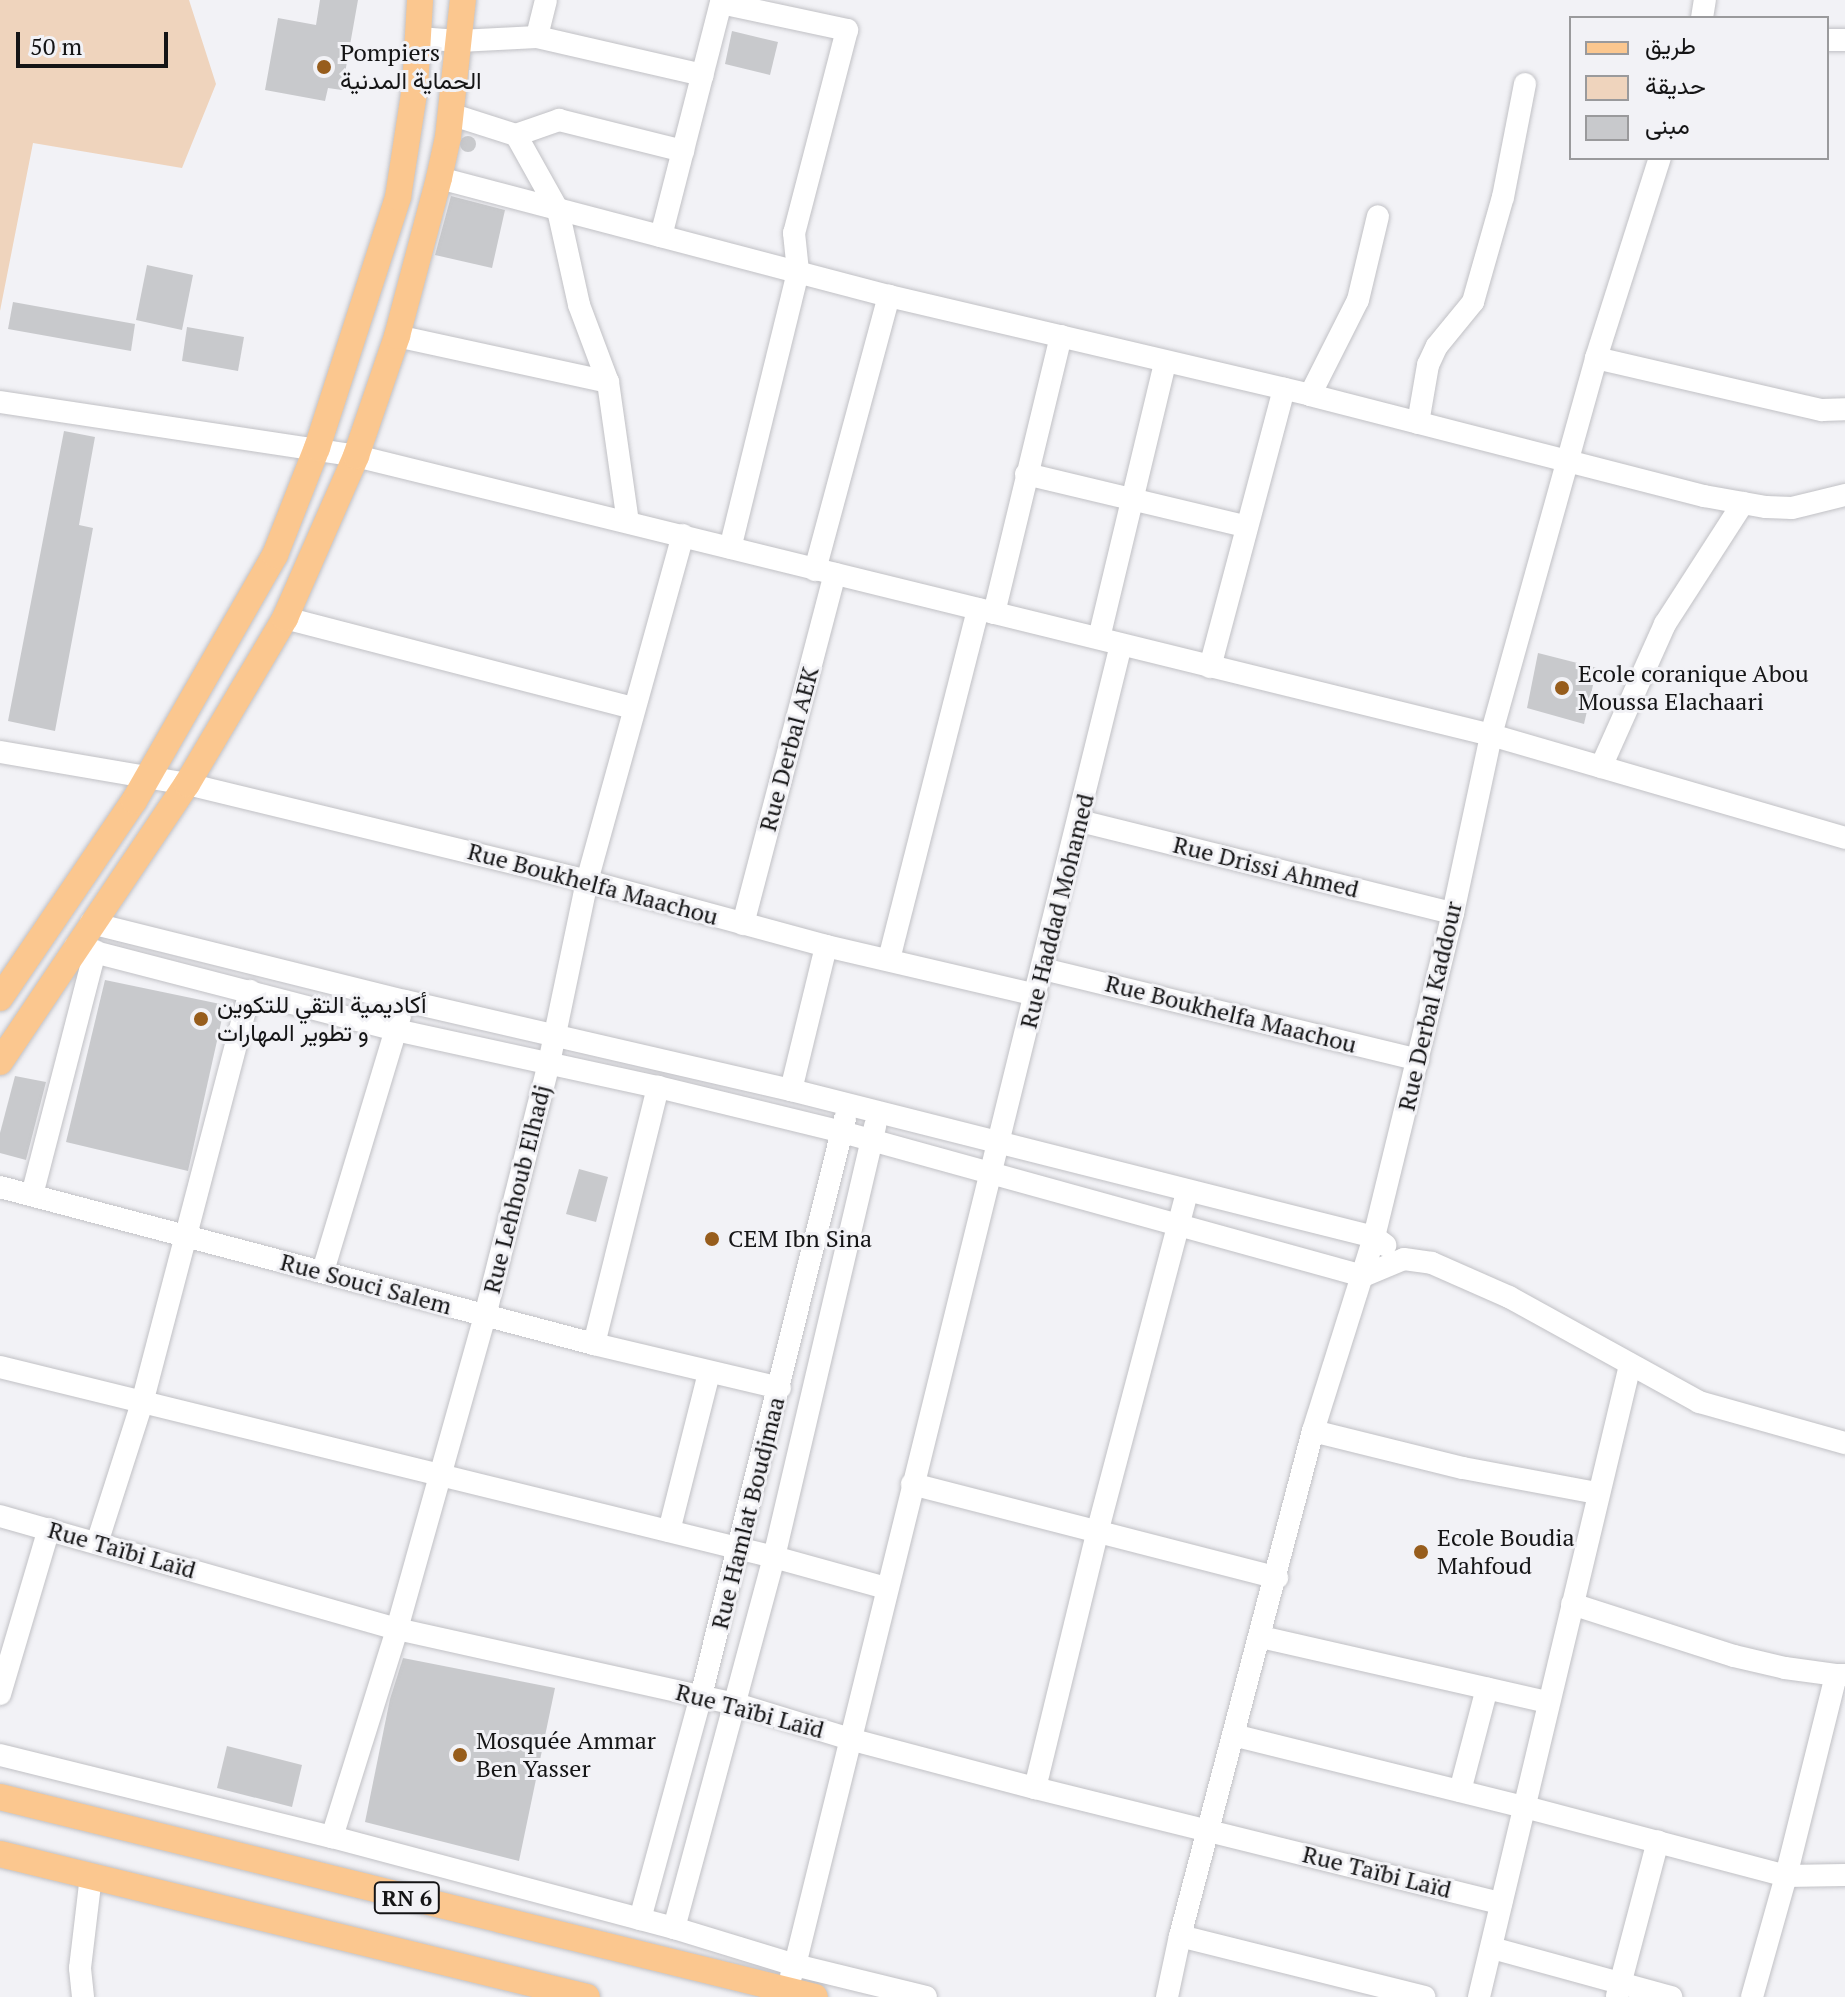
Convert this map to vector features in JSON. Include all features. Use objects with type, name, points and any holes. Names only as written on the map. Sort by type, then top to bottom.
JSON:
[{"type":"main road","points":[[0,998],[149,775],[275,555],[317,448],[398,197],[409,139],[420,0]]},
{"type":"main road","points":[[0,1062],[85,949],[91,923],[187,784],[285,618],[356,456],[397,336],[439,178],[463,0]]},
{"type":"main road","name":"RN 6","points":[[0,1797],[789,1984],[815,1997]]},
{"type":"main road","name":"RN 6","points":[[0,1854],[587,1997]]},
{"type":"street","points":[[537,37],[546,0]]},
{"type":"street","points":[[661,236],[703,75],[714,2],[847,30],[794,233],[798,272],[730,548]]},
{"type":"street","points":[[418,38],[459,41],[537,37],[703,75]]},
{"type":"street","points":[[1418,423],[1428,365],[1437,346],[1473,302],[1503,197],[1525,84]]},
{"type":"street","points":[[450,114],[516,135],[559,120],[683,151]]},
{"type":"street","points":[[516,135],[558,210],[579,305],[608,382],[628,522]]},
{"type":"street","name":"Rue Derbal Kaddour","points":[[1167,1997],[1207,1829],[1277,1578],[1313,1431],[1374,1237],[1453,913],[1491,735],[1596,358],[1659,160]]},
{"type":"street","points":[[439,178],[889,296],[1310,395],[1743,503],[1792,508],[1845,495]]},
{"type":"street","points":[[1310,395],[1358,300],[1378,216]]},
{"type":"street","name":"Rue Derbal AEK","points":[[743,924],[889,296]]},
{"type":"street","points":[[397,336],[608,382]]},
{"type":"street","points":[[889,959],[1026,474],[1061,336]]},
{"type":"street","points":[[1596,358],[1822,410],[1845,409]]},
{"type":"street","points":[[1099,638],[1165,363]]},
{"type":"street","points":[[1210,667],[1245,526],[1284,389]]},
{"type":"street","points":[[0,402],[213,437],[317,448],[356,456],[1491,735],[1845,838]]},
{"type":"street","points":[[1026,474],[1133,502],[1245,526]]},
{"type":"street","points":[[1601,767],[1665,624],[1743,503]]},
{"type":"street","name":"Rue Lehhoub Elhadj","points":[[332,1837],[397,1629],[485,1316],[556,1035],[587,881],[683,535]]},
{"type":"street","points":[[285,618],[634,708]]},
{"type":"street","name":"Rue Haddad Mohamed","points":[[789,1984],[853,1740],[886,1588],[1080,821],[1121,645]]},
{"type":"street","name":"Rue Boukhelfa Maachou","points":[[0,752],[149,775],[587,881],[826,946],[1036,995]]},
{"type":"street","name":"Rue Drissi Ahmed","points":[[1080,821],[1453,913]]},
{"type":"street","points":[[91,923],[405,1001],[791,1090],[1374,1237],[1404,1259],[1432,1263],[1509,1297],[1699,1402],[1845,1443]]},
{"type":"street","points":[[791,1090],[826,946]]},
{"type":"street","points":[[32,1195],[85,949],[396,1030],[658,1087],[842,1132],[1363,1276],[1404,1259]]},
{"type":"street","name":"Rue Boukhelfa Maachou","points":[[1043,969],[1418,1060]]},
{"type":"street","points":[[97,1543],[142,1403],[250,991]]},
{"type":"street","points":[[323,1271],[405,1001]]},
{"type":"street","points":[[594,1344],[658,1087]]},
{"type":"street","name":"Rue Hamlat Boudjmaa","points":[[640,1919],[780,1388],[848,1106]]},
{"type":"street","name":"Rue Hamlat Boudjmaa","points":[[674,1928],[774,1557],[878,1114]]},
{"type":"street","name":"Rue Souci Salem","points":[[0,1187],[485,1316],[780,1388]]},
{"type":"street","points":[[1035,1788],[1097,1533],[1187,1192]]},
{"type":"street","points":[[1479,1997],[1630,1365]]},
{"type":"street","points":[[0,1367],[738,1548],[886,1588]]},
{"type":"street","points":[[669,1531],[709,1373]]},
{"type":"street","points":[[1313,1431],[1463,1468],[1597,1493]]},
{"type":"street","points":[[912,1484],[1277,1578]]},
{"type":"street","name":"Rue Taïbi Laïd","points":[[0,1516],[397,1629],[736,1704],[853,1740],[1035,1788],[1501,1903]]},
{"type":"street","points":[[0,1694],[49,1529]]},
{"type":"street","points":[[1572,1604],[1734,1656],[1785,1668],[1840,1675],[1752,1997]]},
{"type":"street","points":[[1261,1637],[1548,1702]]},
{"type":"street","points":[[1460,1791],[1487,1688]]},
{"type":"street","points":[[1233,1735],[1786,1876],[1845,1875]]},
{"type":"street","points":[[0,1755],[332,1837],[674,1928],[789,1984],[926,1997]]},
{"type":"street","points":[[1619,1990],[1658,1841]]},
{"type":"street","points":[[83,1997],[80,1968],[91,1876]]},
{"type":"street","points":[[1180,1936],[1425,1997]]},
{"type":"street","points":[[1492,1948],[1619,1990],[1671,1997]]},
{"type":"street","points":[[68,1997],[80,1968]]},
{"type":"green space","points":[[0,0],[189,0],[216,84],[182,168],[33,143],[0,311]]},
{"type":"building","points":[[320,0],[358,0],[342,90],[328,88],[325,101],[265,90],[278,18],[316,25]]},
{"type":"building","points":[[732,31],[778,42],[770,75],[725,64]]},
{"type":"building","points":[[468,136],[476,144],[468,152],[460,144]]},
{"type":"building","points":[[451,196],[505,210],[492,268],[435,255]]},
{"type":"building","points":[[147,265],[193,275],[182,330],[136,320]]},
{"type":"building","points":[[13,302],[135,324],[131,351],[8,329]]},
{"type":"building","points":[[187,327],[244,337],[238,371],[182,361]]},
{"type":"building","points":[[64,431],[95,437],[79,525],[93,528],[55,731],[8,721]]},
{"type":"building","name":"Ecole coranique Abou Moussa Elachaari","points":[[1538,653],[1597,668],[1584,724],[1527,708]]},
{"type":"building","points":[[105,980],[225,1005],[188,1171],[66,1142]]},
{"type":"building","points":[[15,1076],[46,1082],[26,1160],[0,1153],[0,1133]]},
{"type":"building","points":[[579,1169],[608,1177],[596,1222],[566,1214]]},
{"type":"building","name":"Mosquée Ammar Ben Yasser","points":[[403,1658],[555,1688],[519,1861],[365,1822],[390,1699]]},
{"type":"building","points":[[227,1746],[302,1765],[292,1807],[217,1788]]},
{"type":"place","name":"Pompiers الحماية المدنية","points":[[324,67]]},
{"type":"place","name":"Ecole coranique Abou Moussa Elachaari","points":[[1562,688]]},
{"type":"place","name":"أكاديمية التقي للتكوين و تطوير المهارات","points":[[201,1019]]},
{"type":"place","name":"CEM Ibn Sina","points":[[712,1239]]},
{"type":"place","name":"Ecole Boudia Mahfoud","points":[[1421,1552]]},
{"type":"place","name":"Mosquée Ammar Ben Yasser","points":[[460,1755]]}]
